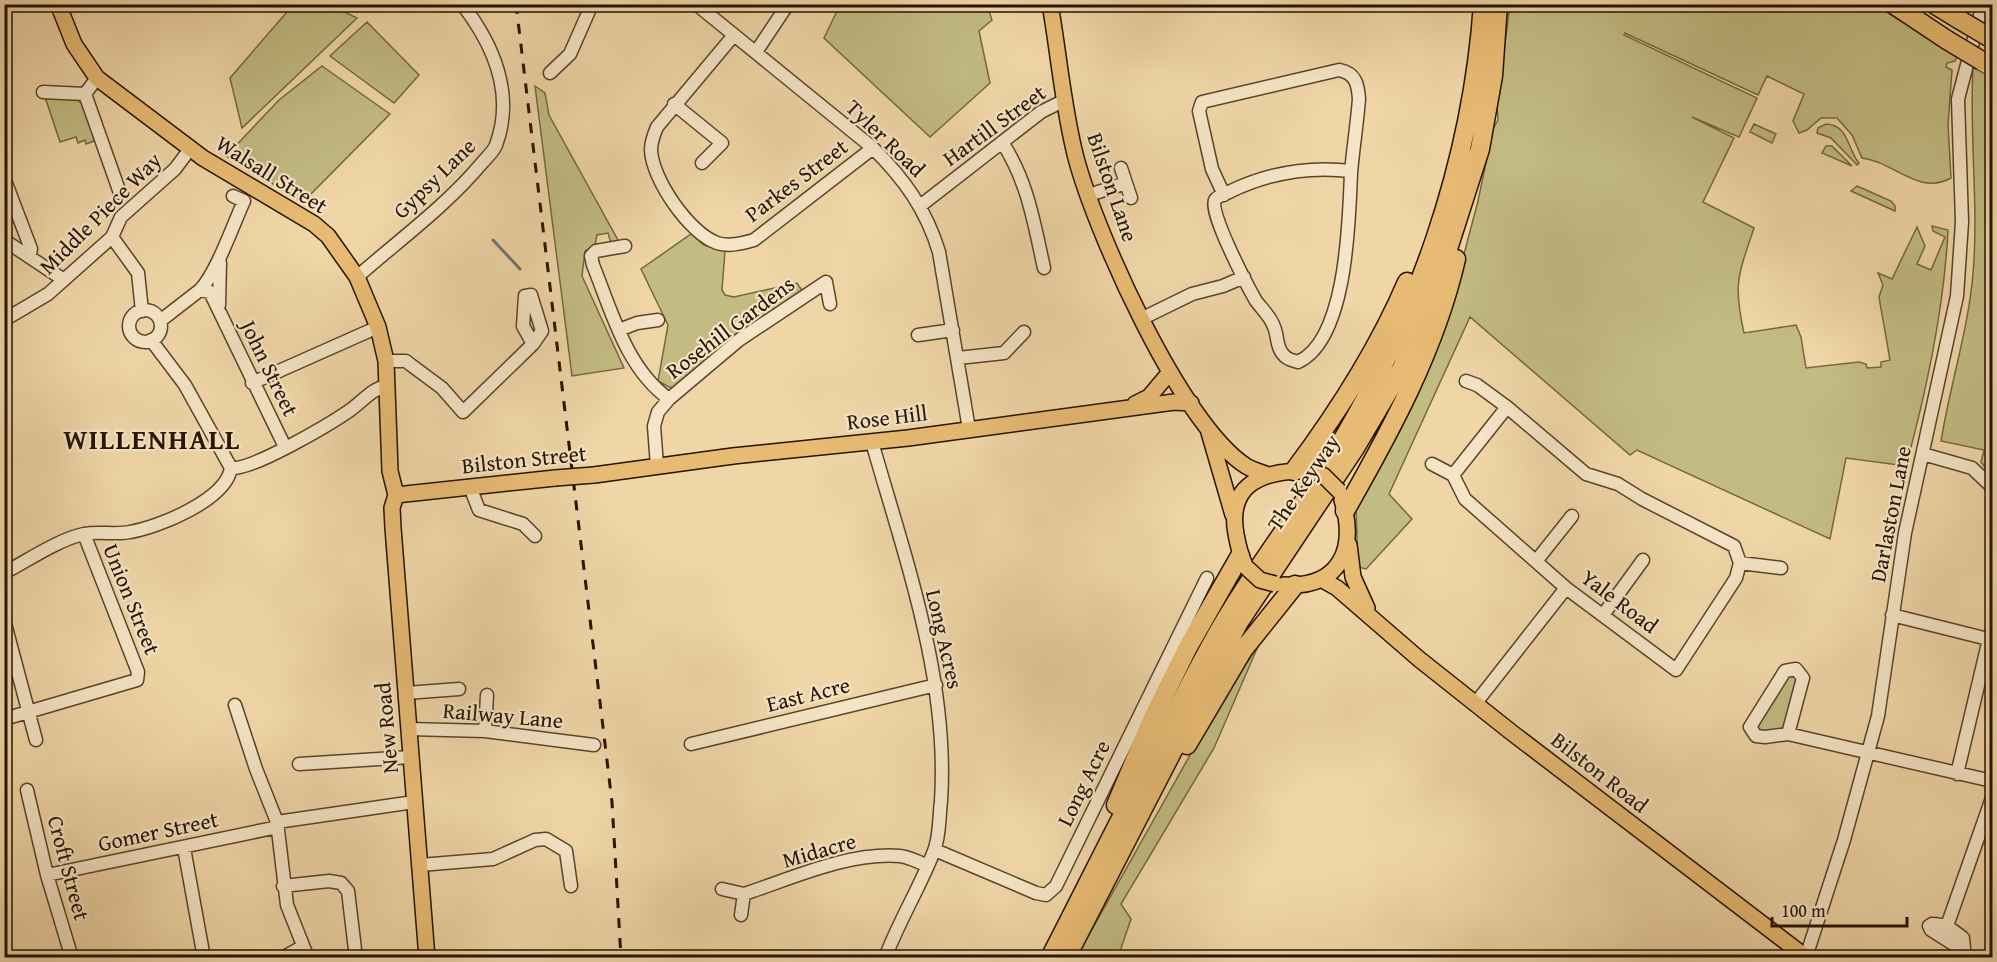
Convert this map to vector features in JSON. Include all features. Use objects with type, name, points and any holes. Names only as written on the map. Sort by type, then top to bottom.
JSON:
[{"type":"highway","name":"The Keyway","points":[[1050,957],[1229,613],[1333,456],[1384,365],[1432,246],[1465,130],[1483,4]]},
{"type":"highway","name":"The Keyway","points":[[1066,957],[1239,622],[1355,448],[1402,368],[1440,277],[1480,149],[1493,76],[1498,4]]},
{"type":"highway","points":[[1893,4],[1987,64]]},
{"type":"highway","points":[[1934,4],[1992,39]]},
{"type":"highway","points":[[1294,471],[1326,429],[1357,380],[1394,310],[1430,225],[1465,130]]},
{"type":"highway","points":[[1345,511],[1395,423],[1419,371],[1448,292],[1480,149]]},
{"type":"highway","points":[[1097,864],[1118,800],[1152,720],[1188,647],[1243,562]]},
{"type":"highway","points":[[1118,860],[1243,650],[1295,585]]},
{"type":"main road","name":"Walsall Street","points":[[58,4],[74,44],[97,78],[190,149],[314,224],[336,245],[357,277],[378,327],[386,361],[391,478],[396,495]]},
{"type":"main road","name":"Bilston Lane","points":[[1050,4],[1075,153],[1116,264],[1170,372]]},
{"type":"main road","points":[[1170,372],[1206,425],[1247,466],[1268,475]]},
{"type":"main road","name":"Rose Hill","points":[[1122,409],[1149,397],[1170,372]]},
{"type":"main road","name":"Rose Hill","points":[[657,466],[872,442],[1174,402],[1191,403]]},
{"type":"main road","points":[[1206,425],[1233,518],[1243,562],[1260,580],[1275,584],[1295,585],[1322,579],[1334,571],[1341,562],[1348,539],[1345,511],[1339,491],[1330,481],[1314,471],[1268,475],[1247,487],[1238,497],[1233,518]]},
{"type":"main road","name":"Bilston Street","points":[[396,495],[594,475],[657,466]]},
{"type":"main road","name":"New Road","points":[[396,495],[392,508],[393,528],[427,957]]},
{"type":"main road","name":"Bilston Road","points":[[1348,539],[1355,583],[1371,616]]},
{"type":"main road","name":"Bilston Road","points":[[1322,579],[1337,588],[1475,704],[1807,957]]},
{"type":"street","name":"Gypsy Lane","points":[[357,277],[465,183],[496,146],[501,121],[503,85],[494,54],[462,4]]},
{"type":"street","points":[[550,73],[570,54],[592,4]]},
{"type":"street","name":"Tyler Road","points":[[696,4],[873,148],[898,173],[920,206],[939,252],[969,429]]},
{"type":"street","points":[[756,52],[788,4]]},
{"type":"street","name":"Darlaston Lane","points":[[1807,957],[1869,753],[1884,685],[1905,533],[1957,296],[1962,222],[1958,99],[1983,4]]},
{"type":"street","name":"Parkes Street","points":[[734,35],[657,127],[651,151],[672,203],[702,233],[718,243],[739,244],[754,240],[873,148]]},
{"type":"street","points":[[1224,195],[1212,169],[1199,111],[1202,102],[1339,70],[1353,77],[1359,92],[1345,267],[1326,334],[1308,357],[1298,362],[1286,358],[1281,352],[1275,328],[1244,277],[1213,209],[1215,200],[1250,182],[1287,173],[1324,167],[1351,171]]},
{"type":"street","points":[[85,94],[97,78]]},
{"type":"street","points":[[43,92],[85,94]]},
{"type":"street","points":[[85,94],[120,193]]},
{"type":"street","name":"Hartill Street","points":[[920,206],[1048,106],[1065,100]]},
{"type":"street","points":[[674,104],[722,143],[702,163]]},
{"type":"street","points":[[1002,142],[1018,166],[1027,190],[1044,268]]},
{"type":"street","name":"Middle Piece Way","points":[[4,320],[48,294],[112,237],[121,217],[175,169],[190,149]]},
{"type":"street","points":[[1121,168],[1131,198]]},
{"type":"street","points":[[4,178],[31,249],[29,257]]},
{"type":"street","points":[[1089,195],[1125,183]]},
{"type":"street","points":[[160,321],[211,280],[243,201]]},
{"type":"street","points":[[112,237],[138,273],[142,310]]},
{"type":"street","points":[[4,240],[64,280]]},
{"type":"street","points":[[625,246],[601,248],[591,256],[592,265],[637,367],[652,387],[669,399]]},
{"type":"street","points":[[219,306],[220,255]]},
{"type":"street","points":[[1143,318],[1192,294],[1223,286],[1244,277]]},
{"type":"street","name":"Rosehill Gardens","points":[[657,466],[654,426],[658,412],[669,399],[740,340],[826,282],[830,304]]},
{"type":"street","points":[[200,290],[210,292],[219,306]]},
{"type":"street","name":"John Street","points":[[219,306],[252,383],[285,447]]},
{"type":"street","points":[[142,310],[152,312],[160,321],[159,333],[151,340],[136,339],[130,330],[133,316],[142,310]]},
{"type":"street","points":[[619,330],[637,323],[658,320]]},
{"type":"street","points":[[252,383],[378,327]]},
{"type":"street","points":[[918,335],[953,330]]},
{"type":"street","points":[[958,358],[1004,353],[1024,332]]},
{"type":"street","points":[[4,573],[84,534],[131,532],[186,512],[230,480],[231,468],[185,385],[151,340]]},
{"type":"street","points":[[386,361],[406,361],[442,388],[464,412],[533,344]]},
{"type":"street","points":[[1466,381],[1477,385],[1506,407],[1586,474],[1618,483],[1642,499],[1727,541],[1734,546],[1740,563],[1781,568]]},
{"type":"street","points":[[231,468],[240,468],[325,426],[376,389],[387,386]]},
{"type":"street","points":[[1432,465],[1453,475],[1506,407]]},
{"type":"street","name":"Long Acres","points":[[872,442],[905,560],[936,685],[942,782],[934,850]]},
{"type":"street","points":[[1923,454],[1972,468],[1992,487]]},
{"type":"street","name":"Yale Road","points":[[1453,475],[1465,499],[1537,560],[1566,588],[1676,670],[1736,578],[1740,563]]},
{"type":"street","points":[[470,487],[479,510],[523,524],[535,536]]},
{"type":"street","points":[[1537,560],[1572,516]]},
{"type":"street","name":"Union Street","points":[[29,711],[137,680],[138,672],[84,534]]},
{"type":"street","points":[[1602,615],[1643,560]]},
{"type":"street","name":"Long Acre","points":[[934,850],[1036,893],[1046,895],[1056,886],[1207,578]]},
{"type":"street","points":[[1475,704],[1566,588]]},
{"type":"street","points":[[1892,615],[1991,639],[1957,774]]},
{"type":"street","points":[[4,620],[36,740]]},
{"type":"street","points":[[1788,734],[1803,678],[1796,669],[1785,671],[1750,727],[1756,736],[1765,738],[1788,734],[1992,781]]},
{"type":"street","name":"East Acre","points":[[691,744],[936,685]]},
{"type":"street","points":[[406,693],[459,689]]},
{"type":"street","points":[[485,731],[487,695]]},
{"type":"street","points":[[235,705],[256,769],[278,825],[283,886],[293,927],[305,952],[282,957]]},
{"type":"street","points":[[4,719],[29,711]]},
{"type":"street","name":"Railway Lane","points":[[409,729],[485,731],[594,745]]},
{"type":"street","points":[[299,764],[411,757]]},
{"type":"street","name":"Croft Street","points":[[27,790],[47,875],[72,957]]},
{"type":"street","points":[[1947,926],[1992,798]]},
{"type":"street","name":"Gomer Street","points":[[47,875],[184,848],[278,825],[414,802]]},
{"type":"street","points":[[420,865],[493,859],[535,840],[546,839],[566,851],[571,886]]},
{"type":"street","points":[[184,848],[204,957]]},
{"type":"street","points":[[885,957],[934,850]]},
{"type":"street","name":"Midacre","points":[[744,894],[833,865],[871,856],[902,856],[926,865]]},
{"type":"street","points":[[283,886],[329,881],[341,883],[348,891],[356,957]]},
{"type":"street","points":[[722,889],[744,894],[741,915]]},
{"type":"shaded area","points":[[293,5],[330,5],[357,18],[242,128],[230,78]]},
{"type":"shaded area","points":[[987,5],[992,20],[979,31],[990,83],[930,137],[824,38],[839,7]]},
{"type":"shaded area","points":[[1510,5],[1876,5],[1957,57],[1955,61],[1947,63],[1946,67],[1952,70],[1948,125],[1951,178],[1928,183],[1917,181],[1885,165],[1862,158],[1852,135],[1837,118],[1821,118],[1807,130],[1799,133],[1793,121],[1804,94],[1767,76],[1758,95],[1625,33],[1624,35],[1757,98],[1739,137],[1692,117],[1734,138],[1703,202],[1754,228],[1741,269],[1738,290],[1744,333],[1796,325],[1801,337],[1806,368],[1859,362],[1866,364],[1867,368],[1881,367],[1881,362],[1890,360],[1879,297],[1883,285],[1878,273],[1892,279],[1917,227],[1925,246],[1917,264],[1931,270],[1945,237],[1933,231],[1932,226],[1948,230],[1943,290],[1933,349],[1906,466],[1846,458],[1830,539],[1637,450],[1630,455],[1470,317],[1389,494],[1412,519],[1366,569],[1358,567],[1356,509],[1458,277],[1478,201],[1493,129],[1498,120],[1497,105]]},
{"type":"shaded area","points":[[367,22],[419,75],[394,103],[330,56]]},
{"type":"shaded area","points":[[322,66],[390,114],[303,202],[226,156],[279,100]]},
{"type":"shaded area","points":[[1973,67],[1992,78],[1992,477],[1981,462],[1984,450],[1941,441],[1967,316],[1973,274],[1975,222]]},
{"type":"shaded area","points":[[535,86],[545,93],[549,115],[619,242],[611,243],[608,233],[597,235],[595,245],[585,251],[582,276],[624,368],[572,376]]},
{"type":"shaded area","points":[[45,97],[75,98],[81,103],[97,140],[86,144],[85,140],[78,143],[76,137],[60,142]]},
{"type":"shaded area","points":[[1754,124],[1776,134],[1772,143],[1750,132]]},
{"type":"shaded area","points":[[1826,124],[1834,125],[1843,133],[1859,163],[1857,165],[1831,138],[1817,133],[1818,128]]},
{"type":"shaded area","points":[[1826,146],[1832,146],[1852,166],[1822,153]]},
{"type":"shaded area","points":[[1857,186],[1891,201],[1895,206],[1895,211],[1851,191]]},
{"type":"shaded area","points":[[691,234],[704,245],[725,251],[722,290],[725,295],[734,297],[797,283],[804,293],[677,388],[669,387],[658,381],[668,325],[641,269]]},
{"type":"shaded area","points":[[1259,644],[1214,748],[1121,904],[1131,919],[1118,957],[1076,958],[1212,716]]},
{"type":"shaded area","points":[[1788,674],[1796,676],[1797,680],[1784,729],[1758,732],[1756,724]]},
{"type":"waterway","points":[[493,240],[520,269]]},
{"type":"railway","points":[[516,4],[612,802],[621,958]]},
{"type":"district","name":"WILLENHALL","points":[[152,439]]}]
